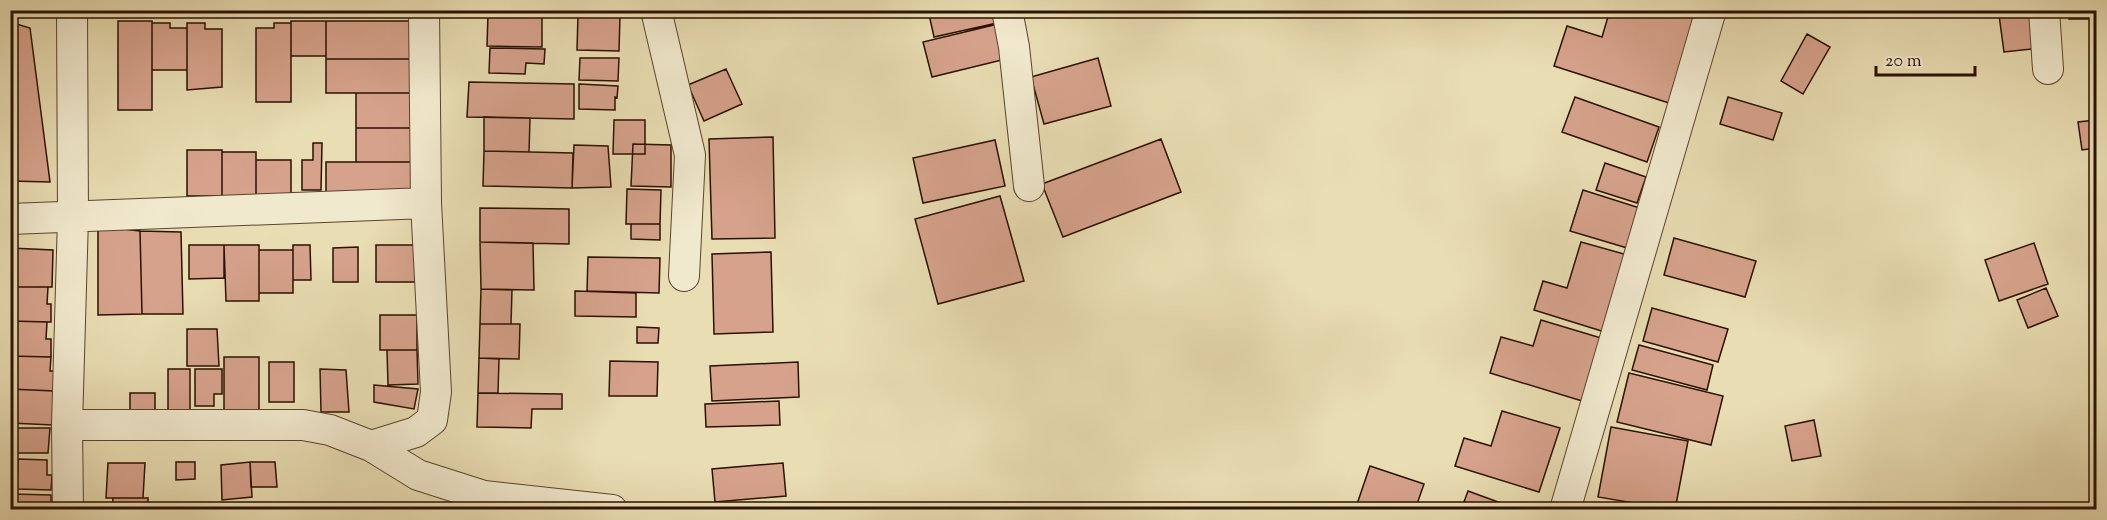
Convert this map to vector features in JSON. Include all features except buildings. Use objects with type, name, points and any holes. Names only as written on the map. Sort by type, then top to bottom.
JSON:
[{"type":"street","points":[[68,510],[67,424],[73,218],[72,10]]},
{"type":"street","points":[[371,446],[416,432],[432,420],[436,392],[426,203],[424,10]]},
{"type":"street","points":[[656,10],[690,154],[684,276]]},
{"type":"street","points":[[1007,10],[1014,47],[1029,186]]},
{"type":"street","points":[[1565,510],[1711,10]]},
{"type":"street","points":[[2044,10],[2048,69]]},
{"type":"street","points":[[10,219],[426,203]]},
{"type":"street","points":[[67,424],[303,424],[330,430],[371,446],[418,476],[484,496],[612,510]]}]
